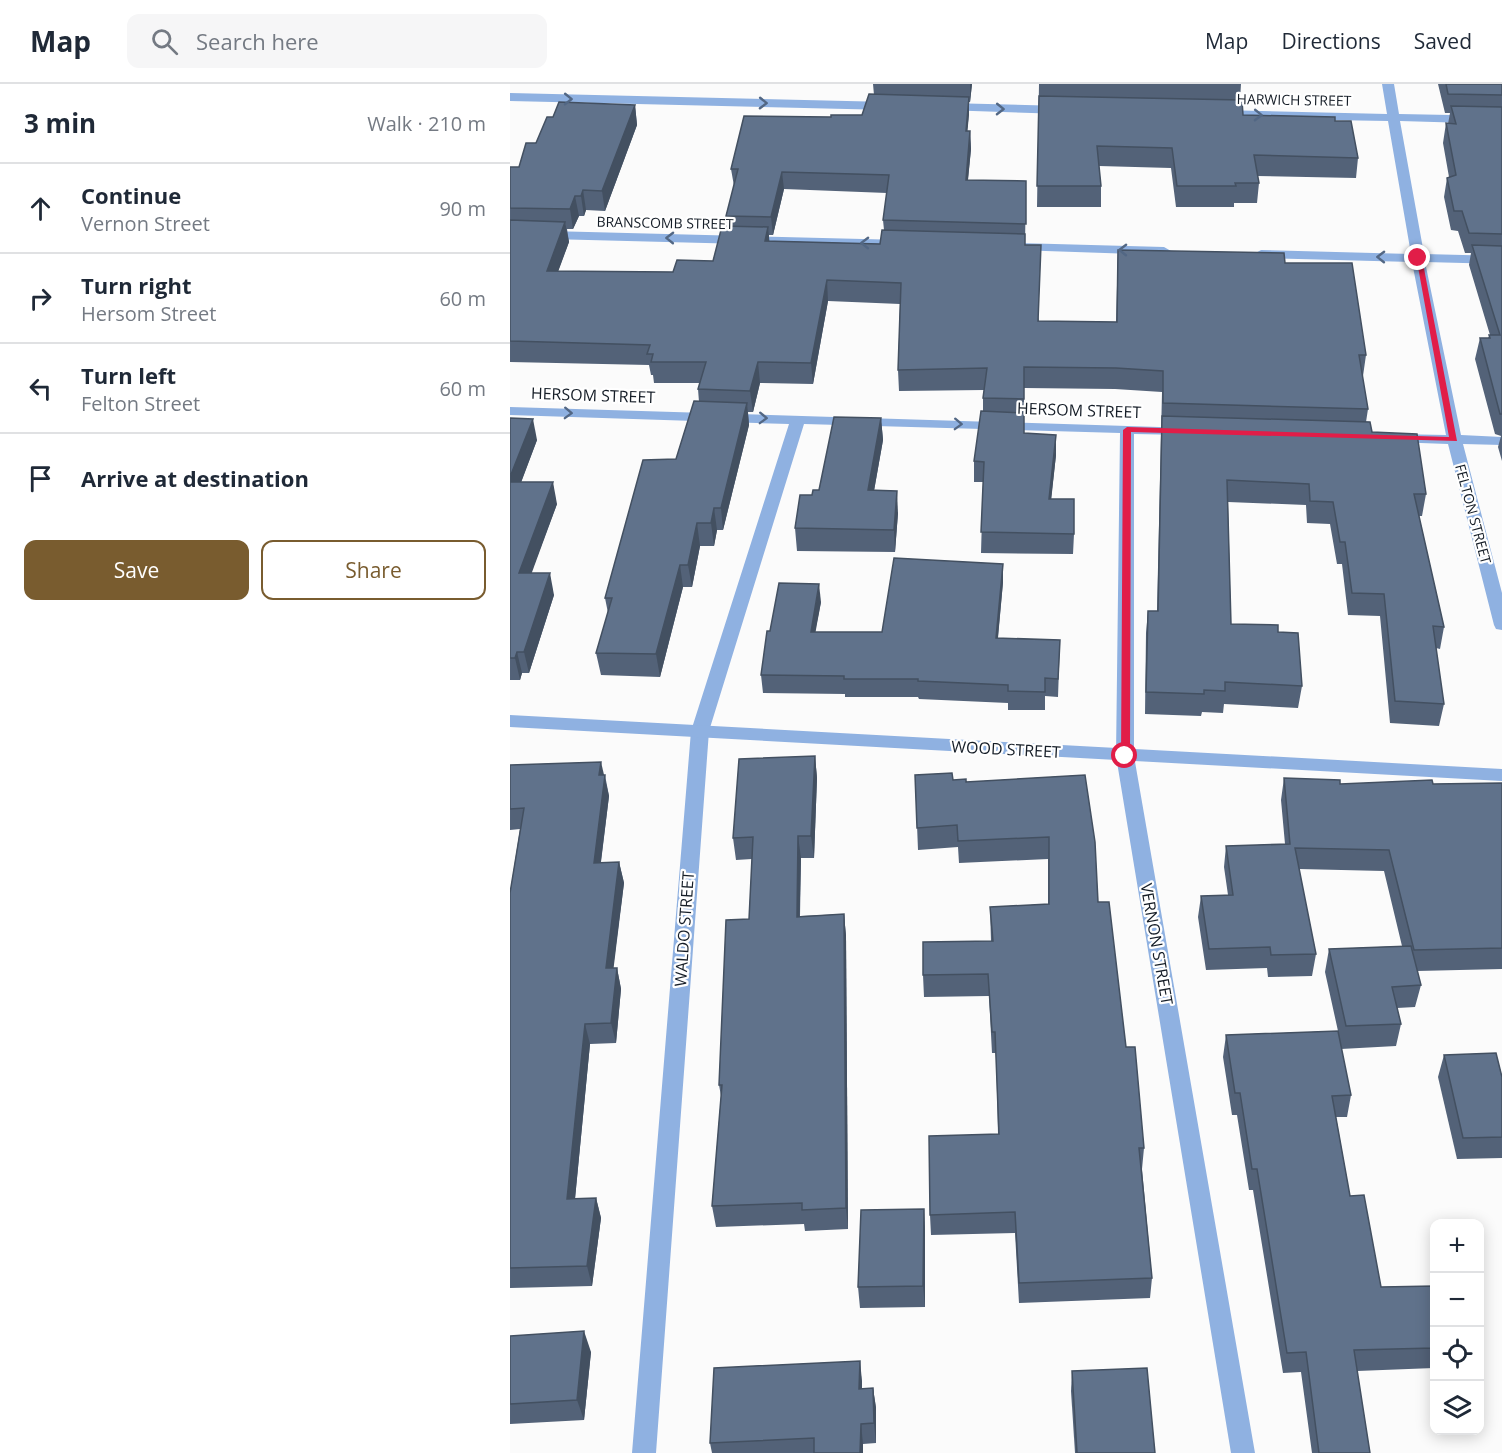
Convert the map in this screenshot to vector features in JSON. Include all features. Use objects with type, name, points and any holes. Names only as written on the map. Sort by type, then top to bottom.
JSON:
[{"type":"street","name":"FELTON STREET","points":[[1388,84],[1418,258],[1454,440],[1502,625]]},
{"type":"street","points":[[510,97],[904,106]]},
{"type":"street","points":[[928,107],[1072,110]]},
{"type":"street","name":"HARWICH STREET","points":[[1203,113],[1502,120]]},
{"type":"street","name":"BRANSCOMB STREET","points":[[510,234],[916,245]]},
{"type":"street","points":[[1000,247],[1179,252]]},
{"type":"street","points":[[1251,254],[1502,260]]},
{"type":"street","name":"HERSOM STREET","points":[[510,411],[1197,432]]},
{"type":"street","name":"WALDO STREET","points":[[644,1453],[700,731],[798,419]]},
{"type":"street","name":"VERNON STREET","points":[[1127,430],[1125,756],[1243,1453]]},
{"type":"street","points":[[1372,437],[1502,441]]},
{"type":"street","name":"WOOD STREET","points":[[510,721],[1502,775]]},
{"type":"building","points":[[1446,84],[1502,84],[1502,95],[1448,94]]},
{"type":"building","points":[[869,94],[969,97],[966,131],[970,131],[966,180],[1026,181],[1026,224],[883,220],[889,175],[782,172],[771,217],[726,216],[738,169],[731,169],[744,116],[862,115]]},
{"type":"building","points":[[1039,96],[1242,100],[1243,115],[1335,117],[1335,121],[1351,121],[1358,158],[1254,155],[1259,183],[1235,183],[1236,186],[1177,186],[1172,148],[1097,146],[1101,186],[1037,186]]},
{"type":"building","points":[[559,102],[635,105],[602,191],[583,190],[581,196],[575,196],[570,209],[510,208],[510,167],[519,167],[526,143],[536,143],[547,117],[553,117]]},
{"type":"building","points":[[1451,106],[1502,107],[1502,234],[1469,233],[1462,211],[1454,211],[1447,178],[1456,175],[1446,123],[1456,124]]},
{"type":"building","points":[[510,220],[565,222],[547,271],[673,272],[677,260],[713,261],[722,226],[768,227],[765,241],[880,244],[882,230],[1025,234],[1025,245],[1041,245],[1038,321],[1117,322],[1118,250],[1284,253],[1285,263],[1352,263],[1366,355],[1359,355],[1368,409],[1163,403],[1163,371],[1116,368],[1024,367],[1024,399],[983,398],[987,368],[898,370],[901,283],[827,280],[811,363],[758,362],[750,391],[698,389],[706,362],[651,362],[653,354],[647,354],[650,345],[510,341]]},
{"type":"building","points":[[1472,245],[1502,246],[1502,414],[1500,414],[1480,338],[1500,335]]},
{"type":"building","points":[[694,401],[747,403],[721,508],[714,508],[711,523],[697,523],[688,565],[680,565],[656,654],[596,653],[612,598],[605,598],[643,460],[676,459]]},
{"type":"building","points":[[981,411],[1024,413],[1024,433],[1056,435],[1049,499],[1074,499],[1074,534],[981,532],[984,462],[974,461]]},
{"type":"building","points":[[1162,416],[1370,422],[1372,432],[1417,434],[1426,494],[1414,494],[1444,627],[1433,626],[1444,704],[1395,701],[1384,594],[1352,593],[1345,542],[1340,542],[1333,502],[1310,501],[1309,484],[1227,480],[1231,624],[1278,625],[1278,632],[1298,633],[1302,686],[1225,682],[1225,691],[1204,690],[1204,694],[1146,692],[1148,611],[1158,611]]},
{"type":"building","points":[[834,417],[881,418],[868,490],[897,491],[894,530],[795,528],[800,495],[812,495],[813,490],[819,490]]},
{"type":"building","points":[[510,418],[533,419],[510,477]]},
{"type":"building","points":[[510,482],[553,482],[519,573],[550,573],[524,652],[517,652],[515,658],[510,658]]},
{"type":"building","points":[[894,558],[1003,564],[996,638],[1060,640],[1058,679],[1045,678],[1045,692],[1008,691],[1008,685],[918,681],[918,679],[844,679],[844,676],[761,675],[767,631],[770,631],[779,583],[819,584],[811,632],[882,632]]},
{"type":"building","points":[[815,756],[811,836],[798,836],[797,917],[844,914],[846,1208],[802,1210],[802,1203],[712,1206],[722,1085],[719,1085],[726,920],[749,919],[753,837],[733,838],[739,759]]},
{"type":"building","points":[[601,762],[599,775],[605,775],[594,863],[619,862],[606,968],[617,968],[611,1023],[585,1024],[567,1199],[596,1198],[587,1266],[510,1268],[510,893],[524,808],[510,809],[510,765]]},
{"type":"building","points":[[952,773],[953,780],[966,779],[966,782],[1085,775],[1095,842],[1098,902],[1109,902],[1126,1047],[1135,1047],[1144,1148],[1139,1148],[1152,1278],[1019,1283],[1015,1212],[930,1215],[929,1136],[999,1134],[995,1032],[992,1032],[988,974],[923,975],[923,942],[993,941],[990,907],[1049,904],[1049,837],[958,841],[957,825],[917,828],[915,775]]},
{"type":"building","points":[[1284,778],[1340,780],[1340,784],[1432,780],[1433,784],[1502,783],[1502,948],[1414,950],[1389,850],[1295,848],[1316,954],[1271,955],[1270,947],[1209,949],[1201,896],[1233,895],[1226,846],[1290,844]]},
{"type":"building","points":[[1411,946],[1421,985],[1392,987],[1401,1024],[1346,1026],[1329,949]]},
{"type":"building","points":[[1338,1031],[1351,1095],[1332,1096],[1350,1196],[1364,1195],[1381,1287],[1430,1286],[1430,1348],[1354,1350],[1370,1453],[1319,1453],[1306,1352],[1287,1353],[1257,1169],[1252,1169],[1240,1093],[1235,1093],[1226,1035]]},
{"type":"building","points":[[1496,1053],[1502,1077],[1502,1137],[1463,1138],[1444,1055]]},
{"type":"building","points":[[924,1209],[923,1286],[858,1287],[861,1210]]},
{"type":"building","points":[[584,1331],[577,1400],[510,1404],[510,1336]]},
{"type":"building","points":[[860,1361],[859,1389],[873,1388],[874,1423],[861,1424],[860,1453],[814,1453],[814,1438],[710,1443],[714,1368]]},
{"type":"building","points":[[1147,1368],[1155,1453],[1077,1453],[1072,1371]]},
{"type":"route","points":[[1125,756],[1127,430],[1454,440],[1418,258]]}]
